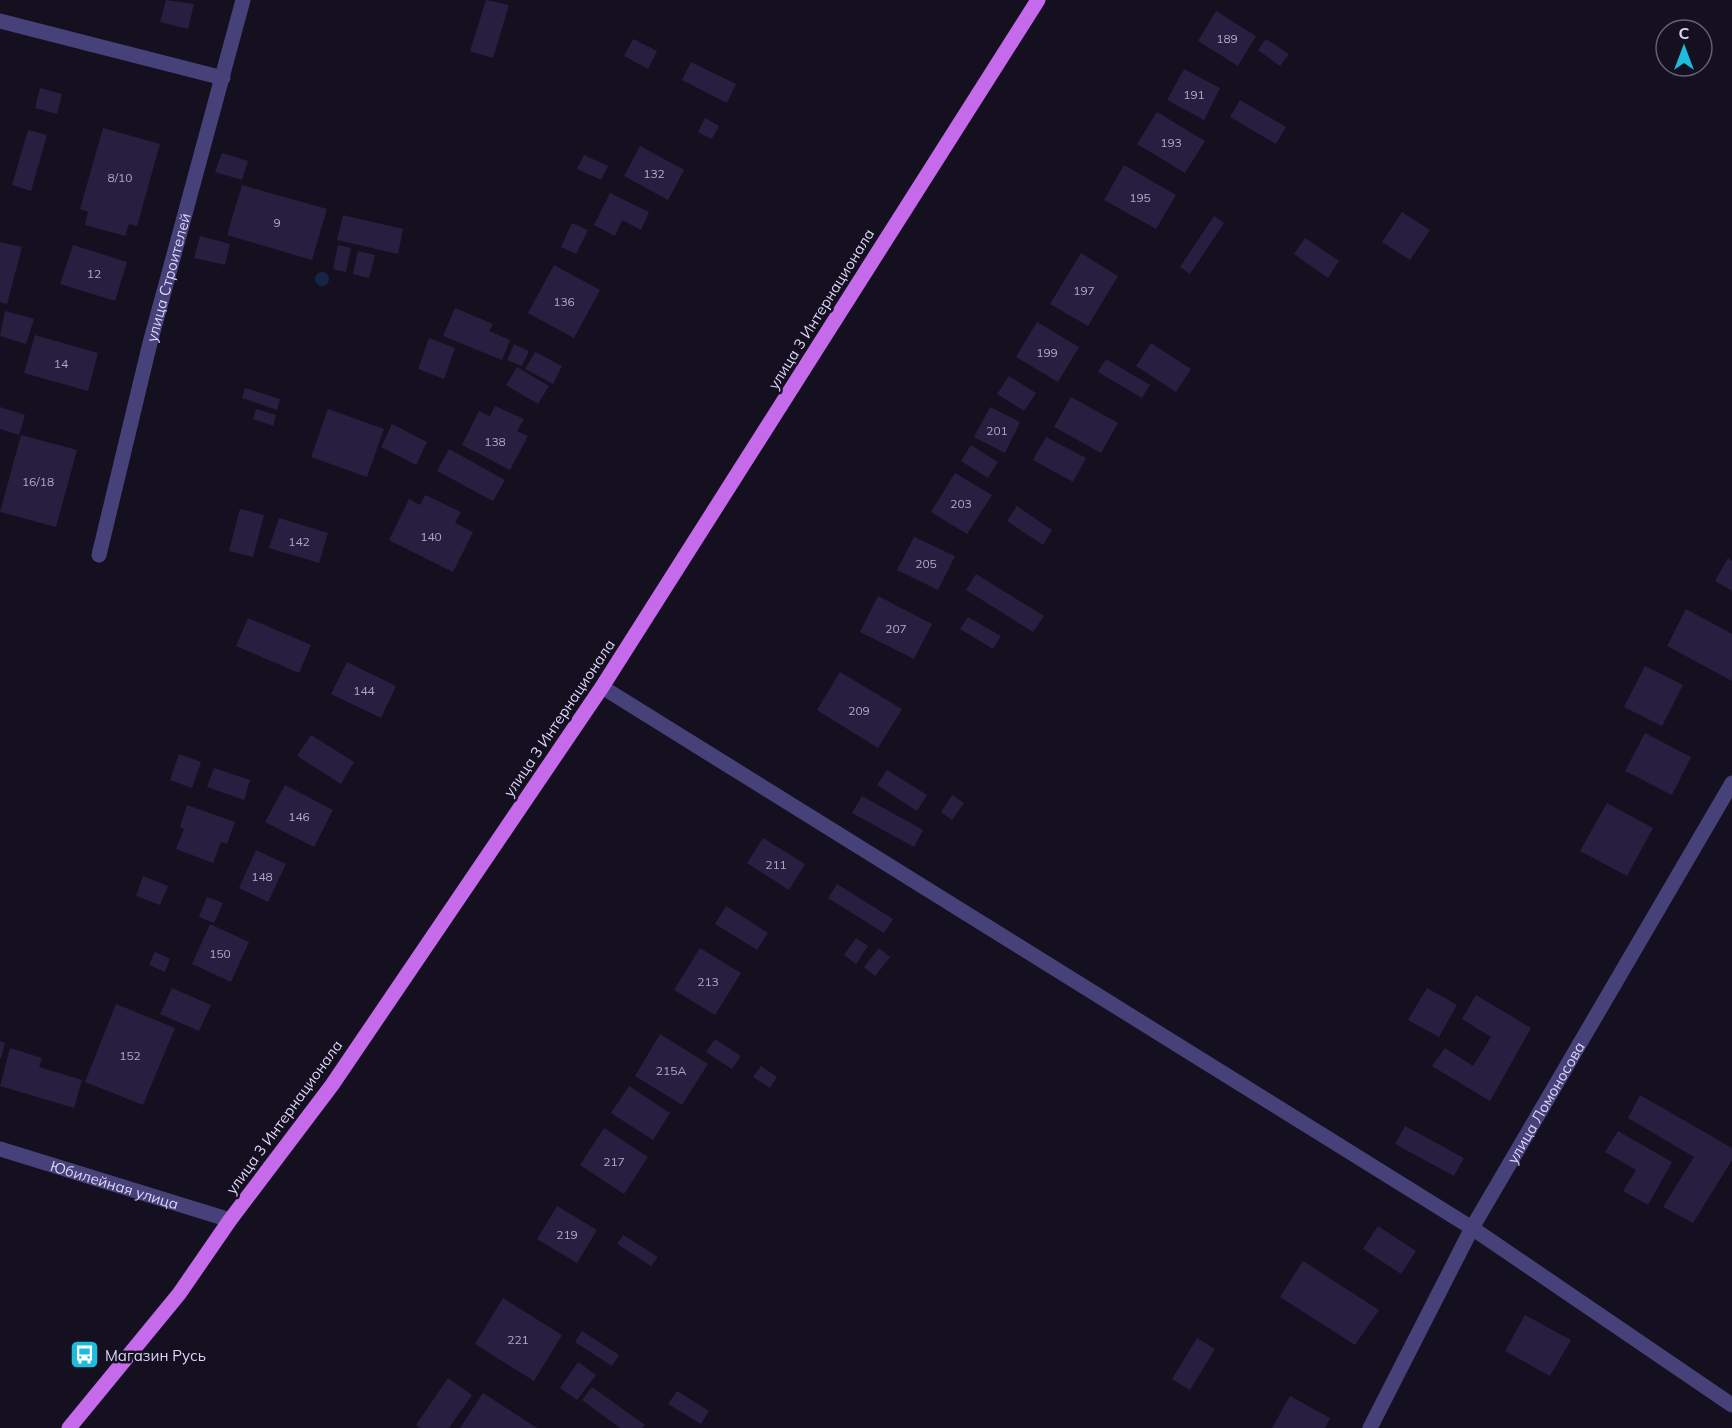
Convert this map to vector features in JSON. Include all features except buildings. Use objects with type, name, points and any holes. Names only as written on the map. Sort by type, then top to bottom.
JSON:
[{"type":"main road","name":"улица 3 Интернационала","points":[[69,1428],[179,1294],[230,1221],[332,1085],[602,687],[1038,0]]},
{"type":"street","name":"улица Строителей","points":[[99,555],[150,343],[243,0]]},
{"type":"street","points":[[0,21],[223,78]]},
{"type":"street","points":[[602,687],[1472,1228],[1732,1404]]},
{"type":"street","name":"улица Ломоносова","points":[[1370,1428],[1472,1228],[1732,783]]},
{"type":"street","name":"Юбилейная улица","points":[[0,1149],[230,1221]]},
{"type":"water","points":[[319,272],[325,272],[329,279],[325,286],[319,286],[315,282],[315,276]]},
{"type":"place","name":"Магазин Русь","points":[[84,1355]]}]
